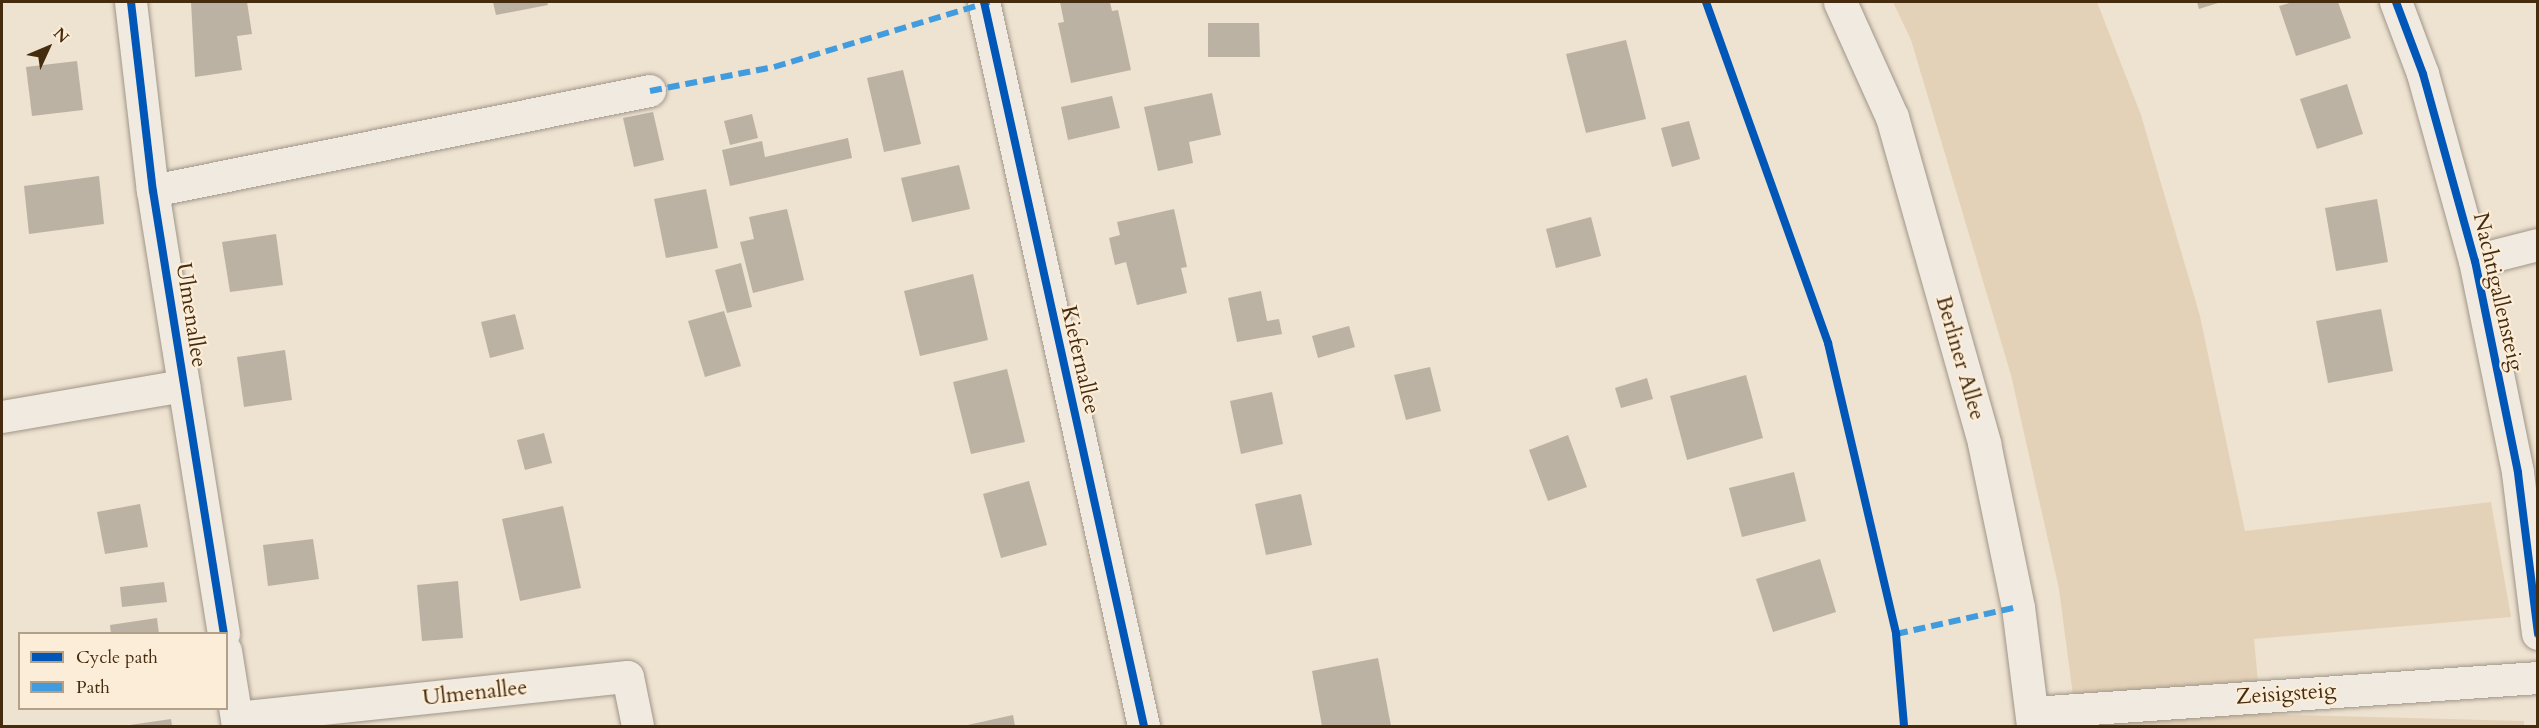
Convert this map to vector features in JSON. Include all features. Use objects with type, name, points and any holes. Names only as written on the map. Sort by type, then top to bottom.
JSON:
[{"type":"main road","name":"Berliner Allee","points":[[1840,2],[1892,117],[1984,443],[2033,720]]},
{"type":"street","name":"Ulmenallee","points":[[131,2],[153,190],[224,632]]},
{"type":"street","name":"Kiefernallee","points":[[984,2],[1144,726]]},
{"type":"street","name":"Nachtigallensteig","points":[[2396,2],[2423,74],[2475,261],[2518,473],[2538,634]]},
{"type":"street","points":[[153,190],[650,91]]},
{"type":"street","points":[[2475,261],[2538,245]]},
{"type":"street","name":"Ulmenallee","points":[[2,417],[184,386]]},
{"type":"street","name":"Ulmenallee","points":[[228,663],[238,722],[628,677],[638,726]]},
{"type":"street","name":"Zeisigsteig","points":[[2033,720],[2538,678]]},
{"type":"shaded area","points":[[1893,2],[2097,2],[2141,115],[2200,316],[2245,531],[2491,502],[2511,617],[2254,639],[2261,714],[2524,721],[2524,726],[2077,726],[2059,589],[2011,375],[1911,40]]},
{"type":"building","points":[[191,2],[247,2],[252,34],[237,36],[242,70],[195,77]]},
{"type":"building","points":[[493,2],[547,2],[548,5],[496,15]]},
{"type":"building","points":[[1060,2],[1110,2],[1112,11],[1118,10],[1131,70],[1071,83],[1058,23],[1064,22]]},
{"type":"building","points":[[2197,2],[2221,2],[2199,9]]},
{"type":"building","points":[[2293,2],[2338,2],[2351,38],[2296,56],[2279,6]]},
{"type":"building","points":[[1208,23],[1259,23],[1260,57],[1208,57]]},
{"type":"building","points":[[1626,40],[1646,119],[1586,133],[1566,54]]},
{"type":"building","points":[[77,61],[83,110],[32,116],[26,67]]},
{"type":"building","points":[[903,70],[921,144],[884,152],[867,78]]},
{"type":"building","points":[[2347,84],[2363,134],[2317,149],[2300,99]]},
{"type":"building","points":[[1212,93],[1221,135],[1189,142],[1193,163],[1158,171],[1144,107]]},
{"type":"building","points":[[1112,96],[1120,128],[1068,140],[1061,107]]},
{"type":"building","points":[[653,112],[664,160],[634,167],[623,118]]},
{"type":"building","points":[[752,114],[758,138],[730,145],[724,121]]},
{"type":"building","points":[[1689,121],[1700,159],[1672,167],[1661,128]]},
{"type":"building","points":[[848,138],[852,158],[730,186],[722,150],[762,141],[765,157]]},
{"type":"building","points":[[959,165],[970,209],[912,222],[901,178]]},
{"type":"building","points":[[99,176],[104,224],[29,234],[24,186]]},
{"type":"building","points":[[706,189],[718,248],[666,258],[654,199]]},
{"type":"building","points":[[2377,199],[2388,262],[2336,271],[2325,208]]},
{"type":"building","points":[[787,209],[804,280],[753,293],[740,242],[754,239],[749,217]]},
{"type":"building","points":[[1174,209],[1187,267],[1181,268],[1187,293],[1137,305],[1126,262],[1115,265],[1109,238],[1120,235],[1117,222]]},
{"type":"building","points":[[1591,217],[1601,256],[1556,268],[1546,229]]},
{"type":"building","points":[[276,234],[283,285],[230,292],[222,242]]},
{"type":"building","points":[[741,263],[752,307],[727,313],[715,270]]},
{"type":"building","points":[[973,274],[988,340],[920,356],[904,291]]},
{"type":"building","points":[[1261,291],[1267,321],[1279,319],[1282,334],[1237,342],[1228,298]]},
{"type":"building","points":[[2381,309],[2393,371],[2328,383],[2316,321]]},
{"type":"building","points":[[724,311],[741,366],[705,377],[688,321]]},
{"type":"building","points":[[515,314],[524,349],[490,358],[481,322]]},
{"type":"building","points":[[1349,326],[1355,347],[1318,358],[1312,336]]},
{"type":"building","points":[[285,350],[292,400],[244,407],[237,357]]},
{"type":"building","points":[[1430,367],[1441,411],[1406,420],[1394,375]]},
{"type":"building","points":[[1007,369],[1025,442],[971,454],[953,382]]},
{"type":"building","points":[[1746,375],[1763,438],[1687,460],[1670,396]]},
{"type":"building","points":[[1647,378],[1653,399],[1621,408],[1615,388]]},
{"type":"building","points":[[1272,392],[1283,444],[1241,454],[1230,401]]},
{"type":"building","points":[[544,433],[552,463],[525,470],[517,440]]},
{"type":"building","points":[[1568,435],[1587,487],[1548,501],[1529,450]]},
{"type":"building","points":[[1794,472],[1806,521],[1742,537],[1729,488]]},
{"type":"building","points":[[1029,481],[1047,545],[1001,558],[983,494]]},
{"type":"building","points":[[1301,494],[1312,545],[1266,555],[1255,504]]},
{"type":"building","points":[[140,504],[148,547],[105,554],[97,512]]},
{"type":"building","points":[[563,506],[581,588],[520,601],[502,519]]},
{"type":"building","points":[[313,539],[319,579],[268,586],[263,545]]},
{"type":"building","points":[[1820,559],[1836,612],[1773,632],[1756,579]]},
{"type":"building","points":[[458,581],[463,638],[422,641],[417,585]]},
{"type":"building","points":[[164,582],[167,602],[122,607],[120,587]]},
{"type":"building","points":[[157,618],[159,632],[111,632],[110,625]]},
{"type":"building","points":[[1378,658],[1391,726],[1322,726],[1312,671]]},
{"type":"building","points":[[1013,715],[1015,726],[963,726]]},
{"type":"building","points":[[171,719],[172,726],[130,725]]},
{"type":"marked path","points":[[650,91],[774,67],[989,2]]},
{"type":"marked path","points":[[1896,634],[2018,607]]},
{"type":"cycle path","points":[[131,2],[153,191],[224,632]]},
{"type":"cycle path","points":[[984,2],[1144,726]]},
{"type":"cycle path","points":[[1706,2],[1828,343],[1896,634],[1904,726]]},
{"type":"cycle path","points":[[2396,2],[2423,74],[2475,261],[2518,473],[2538,634]]}]
